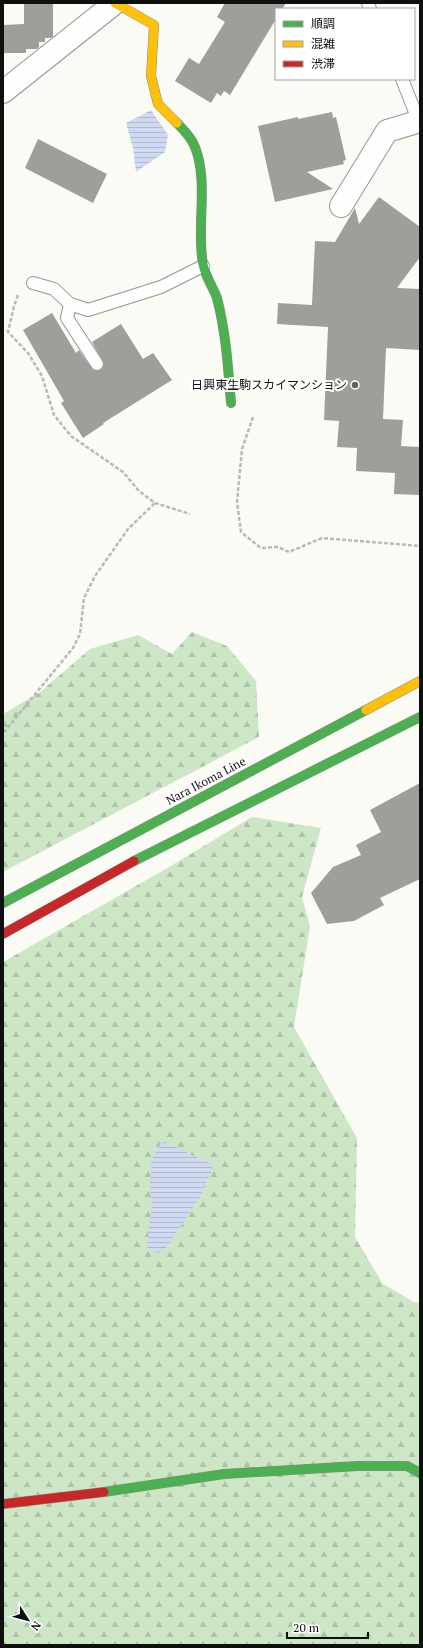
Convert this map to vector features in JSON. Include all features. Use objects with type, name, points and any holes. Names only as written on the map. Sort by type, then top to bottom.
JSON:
[{"type":"main road","points":[[115,3],[154,25],[151,76],[158,104],[180,126],[195,146],[202,175],[200,242],[203,266],[216,296],[225,332],[231,403]]},
{"type":"main road","name":"Nara Ikoma Line","points":[[3,903],[420,681]]},
{"type":"main road","points":[[3,934],[138,859],[420,717]]},
{"type":"main road","points":[[3,1504],[79,1496],[224,1474],[365,1466],[407,1466],[420,1473]]},
{"type":"street","points":[[3,92],[115,3]]},
{"type":"street","points":[[342,206],[386,131],[420,122]]},
{"type":"lane","points":[[402,80],[420,122]]},
{"type":"lane","points":[[33,283],[54,288],[70,304],[88,310],[161,287],[203,266]]},
{"type":"lane","points":[[70,304],[67,318],[97,364]]},
{"type":"path","points":[[33,283],[20,290],[14,306],[8,332],[28,353],[42,376],[54,415],[71,436],[123,472],[139,491],[155,503],[190,514]]},
{"type":"path","points":[[231,403],[245,403],[254,413],[242,449],[236,502],[241,532],[261,548],[278,547],[289,552],[322,538],[357,539],[420,546]]},
{"type":"path","points":[[4,731],[73,648],[80,634],[84,598],[95,576],[128,529],[155,503]]},
{"type":"green space","points":[[192,632],[227,646],[256,681],[259,737],[3,872],[3,714],[39,693],[90,649],[138,635],[172,654]]},
{"type":"green space","points":[[252,817],[321,828],[302,897],[310,926],[294,1027],[357,1138],[355,1237],[383,1284],[414,1302],[420,1303],[420,1645],[3,1645],[3,962],[169,867]]},
{"type":"water","points":[[151,110],[168,135],[165,152],[136,172],[133,148],[126,123]]},
{"type":"water","points":[[165,1142],[211,1164],[212,1170],[199,1198],[167,1247],[158,1253],[151,1251],[147,1247],[152,1203],[150,1184],[152,1160],[161,1143]]},
{"type":"building","points":[[24,3],[53,3],[53,37],[45,38],[45,42],[39,42],[39,47],[37,49],[26,49],[26,53],[3,53],[3,25],[24,24]]},
{"type":"building","points":[[225,3],[286,3],[283,8],[275,8],[275,21],[230,95],[224,91],[221,96],[217,93],[211,103],[175,81],[189,58],[199,64],[225,22],[217,17]]},
{"type":"building","points":[[332,112],[333,118],[336,117],[346,160],[343,161],[344,164],[307,172],[333,189],[275,202],[258,126],[298,117],[298,119]]},
{"type":"building","points":[[38,139],[107,174],[93,203],[25,168]]},
{"type":"building","name":"日興東生駒スカイマンション","points":[[379,197],[420,227],[420,257],[397,288],[420,289],[420,350],[386,348],[383,419],[403,420],[401,446],[420,447],[420,495],[394,494],[395,473],[356,471],[357,448],[337,447],[339,421],[324,420],[328,327],[277,324],[278,303],[312,305],[315,241],[335,242],[355,208],[359,224]]},
{"type":"building","points":[[52,313],[76,353],[79,350],[93,370],[101,370],[104,364],[92,342],[121,324],[143,359],[153,353],[172,380],[103,423],[104,424],[83,438],[61,403],[64,401],[23,330]]},
{"type":"building","points":[[420,783],[420,879],[380,898],[384,905],[354,921],[327,924],[311,893],[333,867],[361,855],[356,845],[381,832],[370,810]]},
{"type":"traffic: fast","points":[[177,123],[192,141],[199,161],[202,190],[201,250],[205,273],[217,298],[223,324],[231,403]]},
{"type":"traffic: fast","points":[[3,903],[366,710]]},
{"type":"traffic: fast","points":[[134,861],[420,717]]},
{"type":"traffic: fast","points":[[104,1492],[224,1474],[358,1466],[407,1466],[420,1473]]},
{"type":"traffic: slow","points":[[115,3],[154,25],[151,76],[158,104],[177,123]]},
{"type":"traffic: slow","points":[[366,710],[420,681]]},
{"type":"traffic: jam","points":[[3,934],[134,861]]},
{"type":"traffic: jam","points":[[3,1504],[104,1492]]},
{"type":"place","name":"日興東生駒スカイマンション","points":[[355,385]]}]
